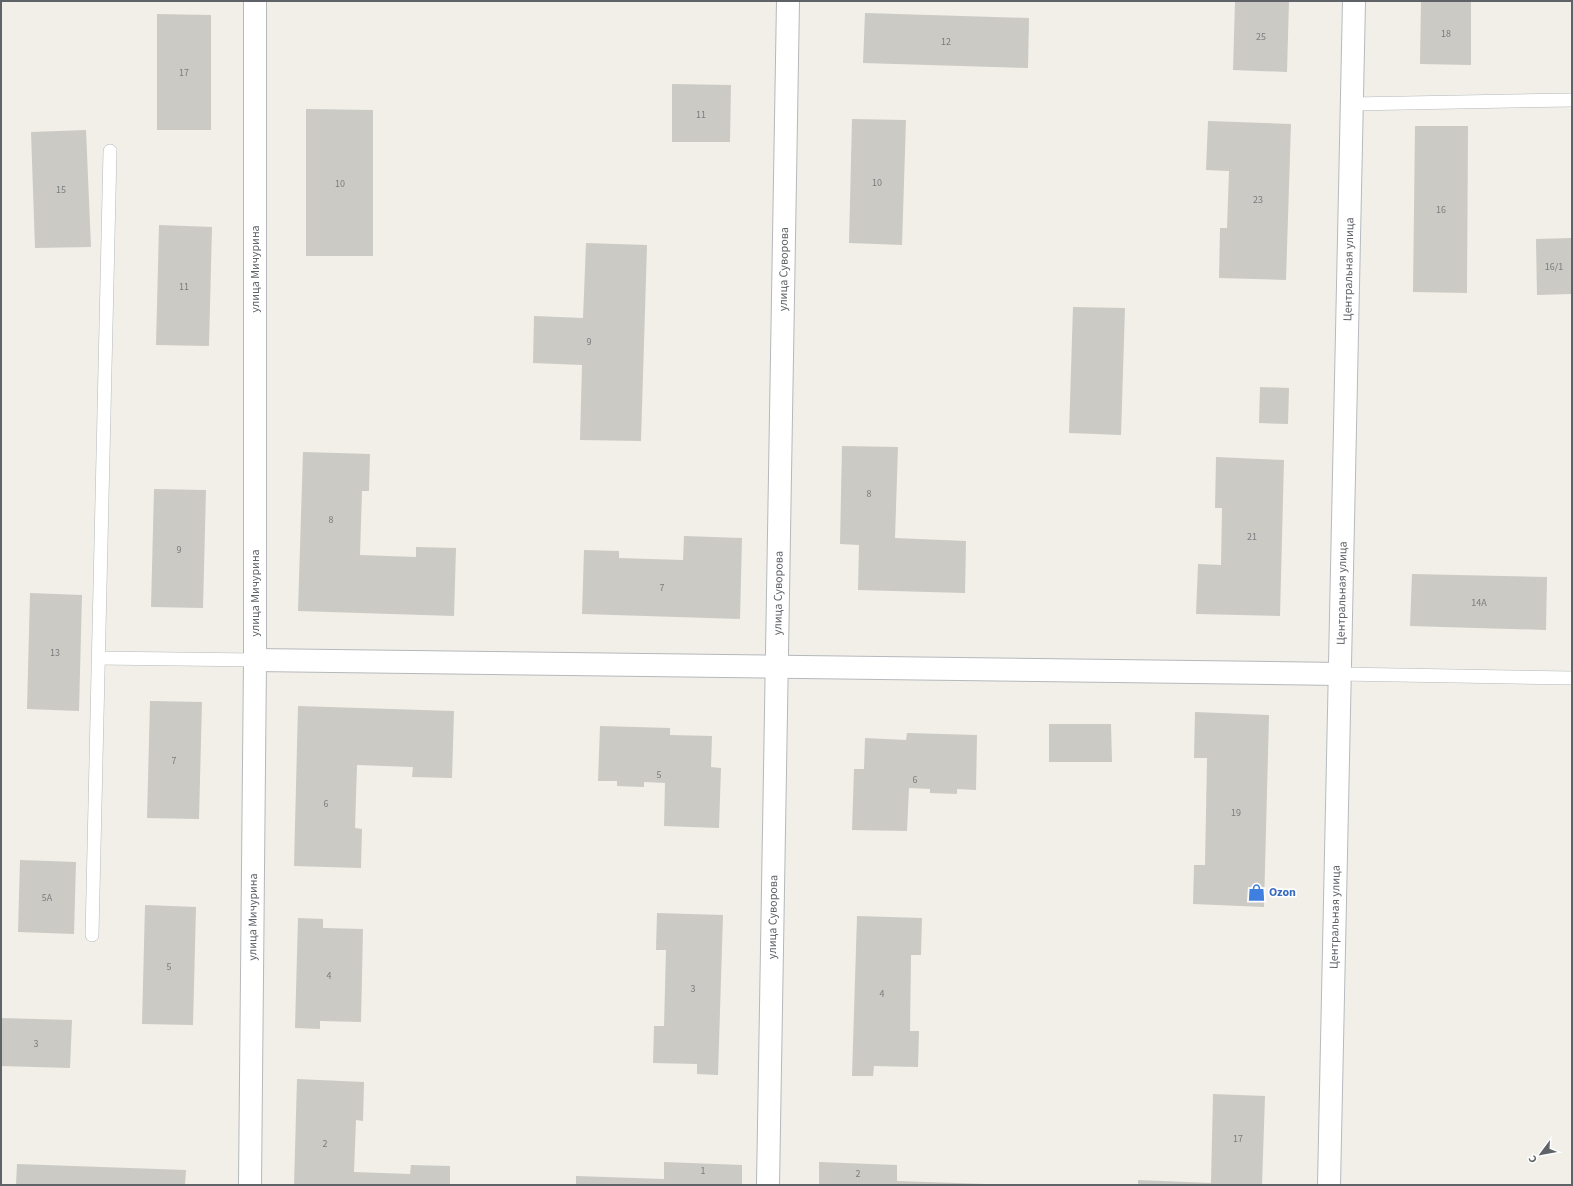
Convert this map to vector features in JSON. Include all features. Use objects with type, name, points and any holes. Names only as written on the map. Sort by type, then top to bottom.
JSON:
[{"type":"street","name":"улица Мичурина","points":[[250,1185],[255,660],[256,1]]},
{"type":"street","name":"улица Суворова","points":[[768,1185],[788,1]]},
{"type":"street","name":"Центральная улица","points":[[1329,1185],[1354,1]]},
{"type":"street","points":[[255,660],[1340,674]]},
{"type":"lane","points":[[1352,104],[1572,100]]},
{"type":"lane","points":[[92,935],[110,151]]},
{"type":"lane","points":[[99,658],[255,660]]},
{"type":"lane","points":[[1340,674],[1572,678]]},
{"type":"building","points":[[1235,1],[1289,1],[1287,72],[1233,70]]},
{"type":"building","points":[[1421,1],[1471,1],[1471,65],[1420,64]]},
{"type":"building","points":[[865,13],[1029,18],[1028,68],[863,63]]},
{"type":"building","points":[[157,14],[211,15],[211,130],[157,130]]},
{"type":"building","points":[[672,84],[731,85],[730,142],[672,142]]},
{"type":"building","points":[[306,109],[373,110],[373,256],[306,256]]},
{"type":"building","points":[[852,119],[906,120],[902,245],[849,243]]},
{"type":"building","points":[[1208,121],[1291,124],[1286,280],[1219,278],[1220,228],[1227,228],[1229,171],[1206,170]]},
{"type":"building","points":[[1415,126],[1468,126],[1467,293],[1413,292]]},
{"type":"building","points":[[86,130],[91,247],[35,248],[31,132]]},
{"type":"building","points":[[159,225],[212,227],[209,346],[156,345]]},
{"type":"building","points":[[1572,238],[1572,294],[1537,295],[1536,239]]},
{"type":"building","points":[[586,243],[647,245],[641,441],[580,440],[582,365],[533,363],[534,316],[583,318]]},
{"type":"building","points":[[1073,307],[1125,308],[1121,435],[1069,433]]},
{"type":"building","points":[[1260,387],[1289,388],[1288,424],[1259,423]]},
{"type":"building","points":[[842,446],[898,447],[895,538],[966,541],[965,593],[858,590],[859,545],[840,544]]},
{"type":"building","points":[[303,452],[370,454],[369,491],[362,491],[360,555],[416,557],[416,547],[456,548],[454,616],[298,611]]},
{"type":"building","points":[[1216,457],[1284,460],[1280,616],[1196,614],[1198,564],[1221,565],[1222,508],[1215,508]]},
{"type":"building","points":[[154,489],[206,490],[203,608],[151,607]]},
{"type":"building","points":[[684,536],[742,538],[740,619],[582,614],[584,550],[619,551],[619,558],[683,560]]},
{"type":"building","points":[[1412,574],[1547,577],[1546,630],[1410,626]]},
{"type":"building","points":[[30,593],[82,595],[79,711],[27,709]]},
{"type":"building","points":[[150,701],[202,702],[199,819],[147,818]]},
{"type":"building","points":[[298,706],[454,711],[452,778],[412,777],[413,767],[357,765],[355,828],[362,829],[361,868],[294,866]]},
{"type":"building","points":[[1195,712],[1269,715],[1264,907],[1193,904],[1194,865],[1205,865],[1207,758],[1194,758]]},
{"type":"building","points":[[1049,724],[1111,724],[1112,762],[1049,762]]},
{"type":"building","points":[[600,726],[670,728],[670,735],[712,736],[711,767],[721,768],[719,828],[664,826],[665,783],[644,782],[644,787],[617,786],[617,781],[598,781]]},
{"type":"building","points":[[907,733],[977,735],[976,790],[957,789],[957,794],[930,793],[930,789],[909,788],[907,831],[852,830],[854,769],[864,769],[865,738],[906,740]]},
{"type":"building","points":[[20,860],[76,862],[74,934],[18,932]]},
{"type":"building","points":[[145,905],[196,907],[193,1025],[142,1024]]},
{"type":"building","points":[[657,913],[723,915],[718,1075],[697,1074],[697,1064],[653,1063],[654,1026],[664,1026],[666,950],[656,950]]},
{"type":"building","points":[[857,916],[922,918],[921,955],[911,955],[910,1031],[919,1031],[918,1067],[874,1066],[873,1076],[852,1076]]},
{"type":"building","points":[[298,918],[323,919],[323,928],[363,929],[361,1022],[320,1021],[320,1029],[295,1028]]},
{"type":"building","points":[[1,1018],[72,1020],[70,1068],[1,1066]]},
{"type":"building","points":[[297,1079],[364,1082],[363,1121],[356,1120],[354,1172],[410,1174],[411,1165],[450,1166],[450,1185],[294,1185]]},
{"type":"building","points":[[1213,1094],[1265,1096],[1262,1185],[1138,1185],[1138,1180],[1211,1183]]},
{"type":"building","points":[[664,1162],[742,1165],[742,1185],[576,1185],[576,1176],[664,1179]]},
{"type":"building","points":[[819,1162],[897,1165],[897,1181],[986,1185],[819,1185]]},
{"type":"building","points":[[17,1164],[186,1170],[185,1185],[16,1185]]},
{"type":"place","name":"Ozon","points":[[1256,892]]}]
